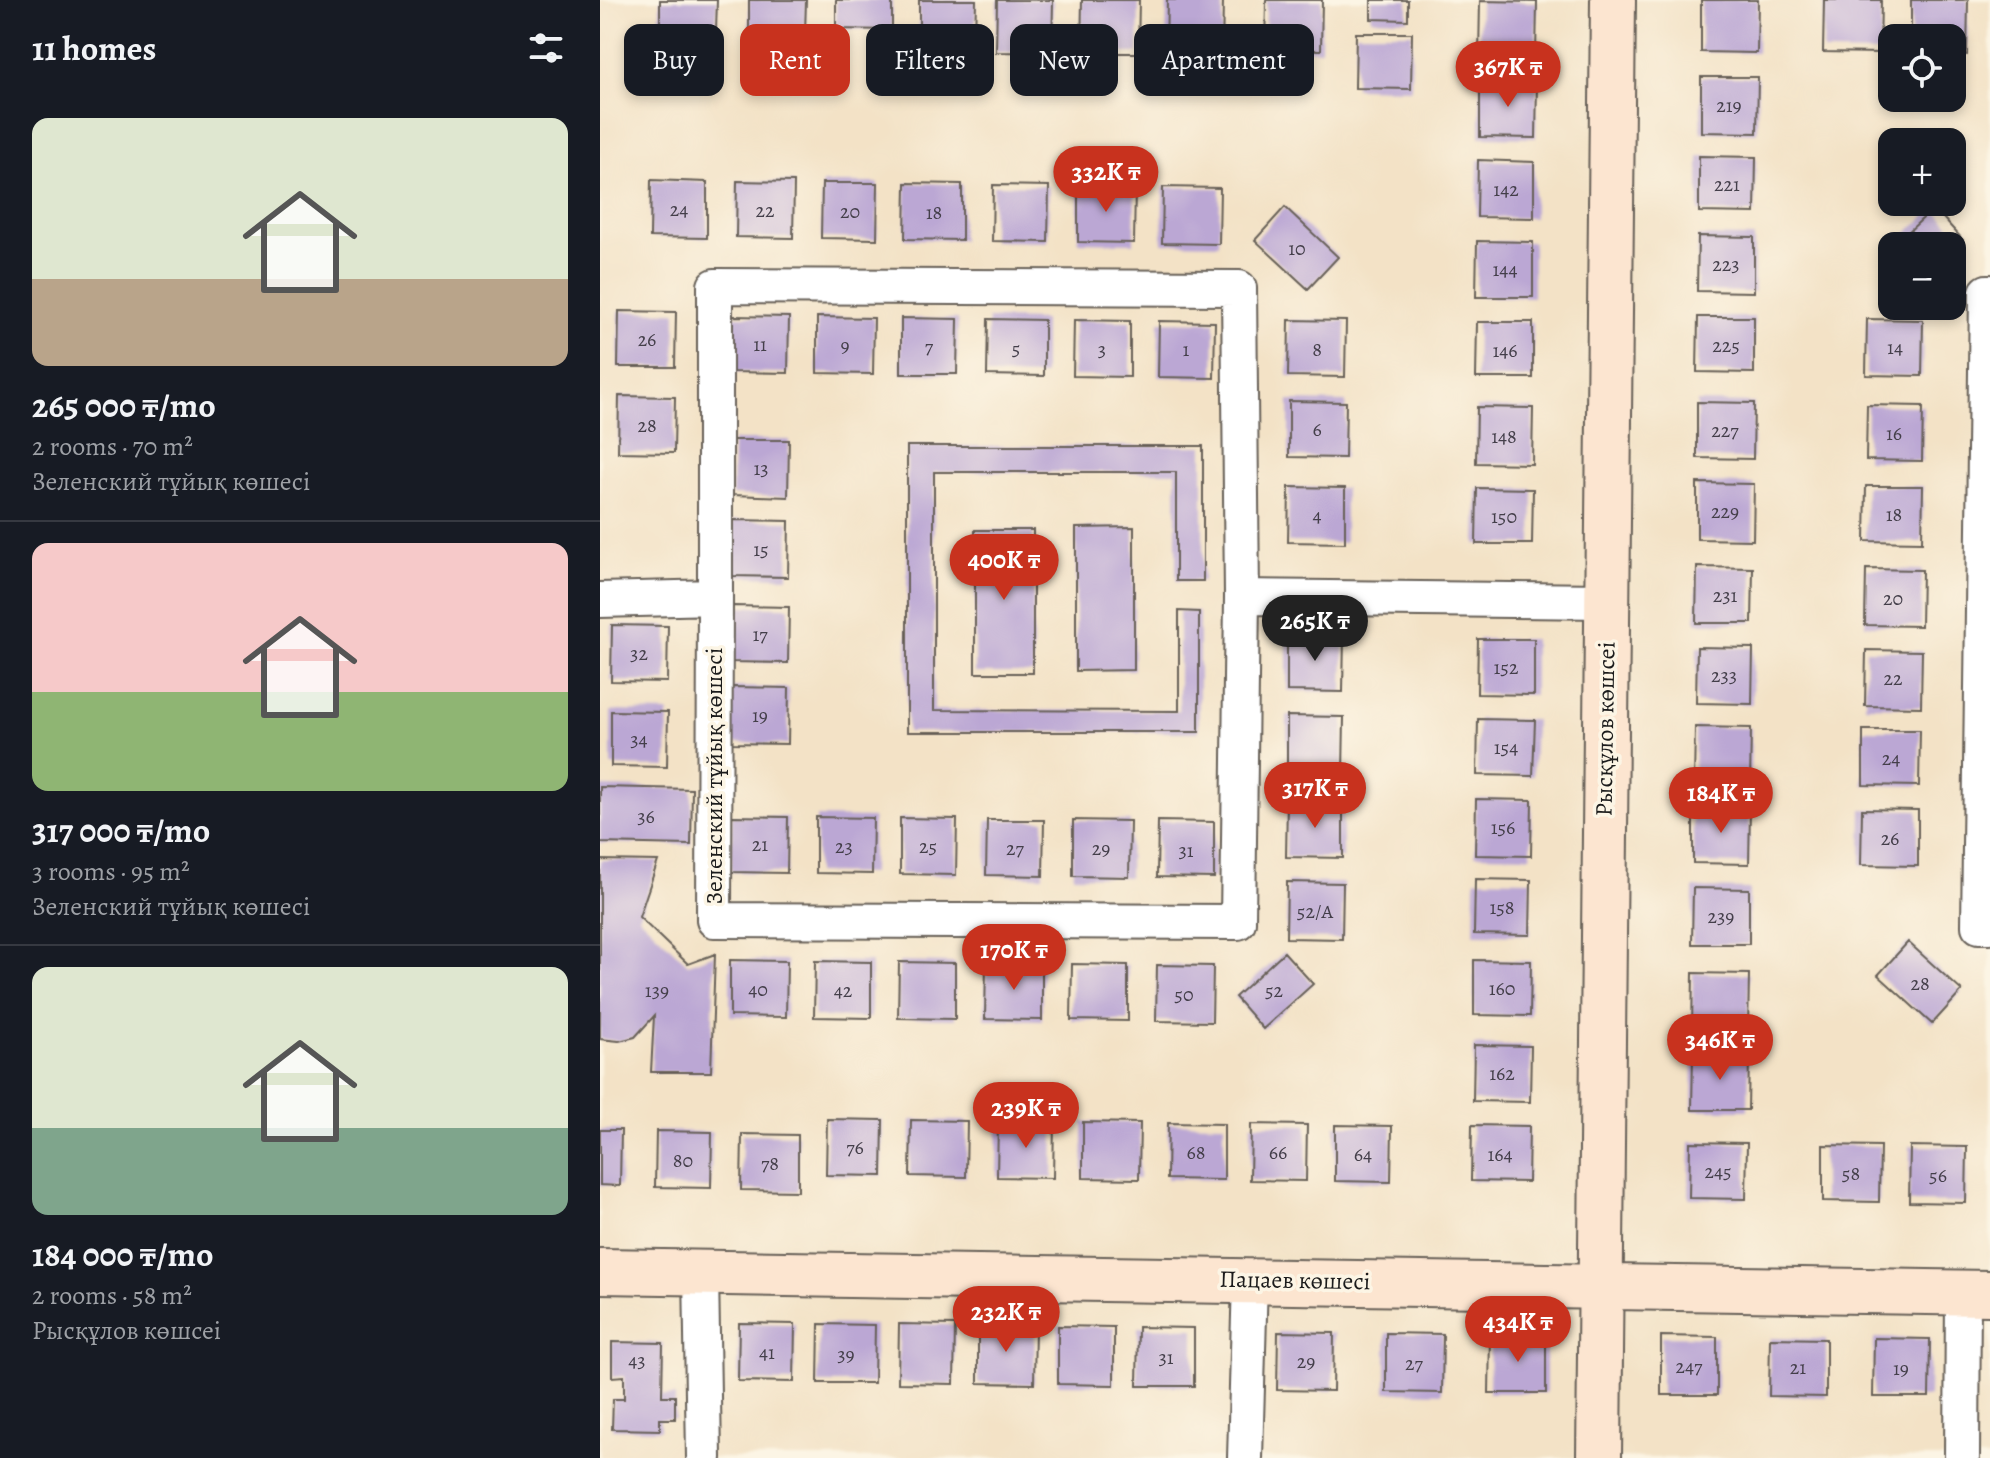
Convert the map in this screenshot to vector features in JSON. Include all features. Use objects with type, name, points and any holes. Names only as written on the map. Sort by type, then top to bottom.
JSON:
[{"type":"street","name":"Рысқұлов көшсеі","points":[[1599,1458],[1613,0]]},
{"type":"street","name":"Зеленский тұйық көшесі","points":[[715,286],[1239,288],[1242,597],[1238,922],[714,920],[715,597],[715,286]]},
{"type":"street","points":[[1990,292],[1987,292],[1979,926],[1990,926]]},
{"type":"street","points":[[600,600],[715,597]]},
{"type":"street","points":[[1242,597],[1606,601]]},
{"type":"street","name":"Пацаев көшесі","points":[[600,1271],[1976,1292]]},
{"type":"street","points":[[701,1272],[704,1458]]},
{"type":"street","points":[[1245,1458],[1250,1279]]},
{"type":"street","points":[[1962,1458],[1976,1292]]},
{"type":"building","points":[[660,0],[717,0],[716,24],[660,24]]},
{"type":"building","points":[[749,0],[806,0],[805,24],[749,24]]},
{"type":"building","points":[[836,0],[892,0],[892,24],[866,24],[866,30],[850,29],[850,24],[836,24]]},
{"type":"building","points":[[919,0],[976,0],[975,24],[919,24]]},
{"type":"building","points":[[997,0],[1053,0],[1053,24],[1010,24],[1010,52],[996,52]]},
{"type":"building","points":[[1082,0],[1139,0],[1139,24],[1134,24],[1134,53],[1118,53],[1118,24],[1082,24]]},
{"type":"building","points":[[1167,0],[1223,0],[1223,24],[1167,24]]},
{"type":"building","points":[[1266,0],[1322,0],[1321,50],[1314,50],[1314,24],[1266,24]]},
{"type":"building","points":[[1371,0],[1408,0],[1408,20],[1371,19]]},
{"type":"building","points":[[1701,0],[1758,0],[1757,53],[1701,52]]},
{"type":"building","points":[[1824,0],[1881,0],[1878,53],[1823,52]]},
{"type":"building","points":[[1911,0],[1968,0],[1967,55],[1966,24],[1911,24]]},
{"type":"building","points":[[1480,1],[1537,2],[1536,57],[1479,56]]},
{"type":"building","points":[[1356,33],[1412,33],[1411,89],[1355,88]]},
{"type":"building","points":[[1701,77],[1758,77],[1757,133],[1701,132]]},
{"type":"building","points":[[1480,81],[1537,82],[1536,138],[1480,137]]},
{"type":"building","points":[[1699,156],[1756,157],[1755,213],[1699,212]]},
{"type":"building","points":[[1478,160],[1534,162],[1534,218],[1477,217]]},
{"type":"building","points":[[651,180],[707,182],[707,238],[650,237]]},
{"type":"building","points":[[737,181],[794,182],[793,238],[736,237]]},
{"type":"building","points":[[822,183],[878,183],[877,239],[821,238]]},
{"type":"building","points":[[906,183],[962,184],[962,240],[905,239]]},
{"type":"building","points":[[993,185],[1049,186],[1048,242],[992,241]]},
{"type":"building","points":[[1078,186],[1135,187],[1134,243],[1078,242]]},
{"type":"building","points":[[1163,187],[1220,188],[1219,244],[1162,243]]},
{"type":"building","points":[[1285,207],[1338,257],[1308,289],[1255,240]]},
{"type":"building","points":[[1925,216],[1941,216],[1956,232],[1908,232]]},
{"type":"building","points":[[1698,236],[1754,237],[1754,292],[1697,291]]},
{"type":"building","points":[[1477,241],[1533,242],[1533,297],[1476,297]]},
{"type":"building","points":[[619,311],[676,312],[675,367],[618,367]]},
{"type":"building","points":[[733,316],[789,317],[788,373],[732,372]]},
{"type":"building","points":[[817,317],[874,318],[873,374],[817,373]]},
{"type":"building","points":[[1698,317],[1754,317],[1754,373],[1697,372]]},
{"type":"building","points":[[901,318],[958,319],[957,374],[901,374]]},
{"type":"building","points":[[988,319],[1044,320],[1044,376],[987,375]]},
{"type":"building","points":[[1867,319],[1923,320],[1922,376],[1866,375]]},
{"type":"building","points":[[1074,320],[1130,321],[1130,377],[1073,376]]},
{"type":"building","points":[[1289,320],[1346,321],[1345,377],[1288,376]]},
{"type":"building","points":[[1159,321],[1215,322],[1214,378],[1158,377]]},
{"type":"building","points":[[1477,322],[1533,322],[1533,378],[1476,378]]},
{"type":"building","points":[[619,396],[675,397],[674,453],[618,452]]},
{"type":"building","points":[[1289,401],[1346,402],[1345,458],[1289,457]]},
{"type":"building","points":[[1697,402],[1754,403],[1753,459],[1697,458]]},
{"type":"building","points":[[1867,405],[1923,406],[1922,461],[1866,460]]},
{"type":"building","points":[[1477,407],[1533,408],[1532,464],[1476,463]]},
{"type":"building","points":[[733,440],[789,440],[788,497],[732,495]]},
{"type":"building","points":[[907,446],[1203,446],[1203,581],[1176,581],[1176,472],[934,472],[934,710],[1179,711],[1179,611],[1199,612],[1199,732],[907,732]]},
{"type":"building","points":[[1697,483],[1754,484],[1753,540],[1697,539]]},
{"type":"building","points":[[1866,486],[1923,486],[1922,542],[1865,541]]},
{"type":"building","points":[[1289,487],[1345,488],[1345,543],[1288,542]]},
{"type":"building","points":[[1477,488],[1533,489],[1532,544],[1476,544]]},
{"type":"building","points":[[733,520],[789,521],[788,577],[732,576]]},
{"type":"building","points":[[1134,527],[1134,670],[1076,671],[1076,528]]},
{"type":"building","points":[[975,530],[1033,530],[1033,673],[975,673]]},
{"type":"building","points":[[1697,567],[1753,568],[1752,623],[1696,623]]},
{"type":"building","points":[[1866,569],[1922,570],[1921,626],[1865,625]]},
{"type":"building","points":[[732,606],[789,607],[788,663],[732,662]]},
{"type":"building","points":[[612,625],[668,626],[667,682],[611,681]]},
{"type":"building","points":[[1287,635],[1344,636],[1343,692],[1287,691]]},
{"type":"building","points":[[1478,639],[1534,639],[1534,695],[1477,694]]},
{"type":"building","points":[[1697,647],[1753,648],[1752,704],[1696,703]]},
{"type":"building","points":[[1866,650],[1922,651],[1921,707],[1865,706]]},
{"type":"building","points":[[732,687],[789,688],[788,744],[732,743]]},
{"type":"building","points":[[611,711],[668,712],[667,767],[611,766]]},
{"type":"building","points":[[1287,716],[1344,717],[1343,773],[1287,772]]},
{"type":"building","points":[[1478,719],[1535,720],[1533,776],[1477,775]]},
{"type":"building","points":[[1695,727],[1751,728],[1750,784],[1694,783]]},
{"type":"building","points":[[1863,730],[1920,730],[1919,786],[1863,785]]},
{"type":"building","points":[[600,787],[692,789],[691,845],[600,843]]},
{"type":"building","points":[[1476,799],[1532,800],[1531,856],[1475,855]]},
{"type":"building","points":[[1287,801],[1343,802],[1343,858],[1286,857]]},
{"type":"building","points":[[1693,807],[1750,808],[1749,864],[1693,863]]},
{"type":"building","points":[[1862,809],[1918,810],[1918,866],[1861,865]]},
{"type":"building","points":[[732,816],[788,817],[787,873],[731,872]]},
{"type":"building","points":[[816,817],[873,818],[872,874],[816,873]]},
{"type":"building","points":[[900,818],[957,819],[956,875],[900,874]]},
{"type":"building","points":[[987,820],[1044,820],[1043,876],[986,875]]},
{"type":"building","points":[[1073,820],[1130,821],[1129,877],[1073,876]]},
{"type":"building","points":[[1158,821],[1214,822],[1214,878],[1157,877]]},
{"type":"building","points":[[600,860],[658,861],[639,917],[688,964],[715,954],[711,1072],[651,1072],[654,1016],[635,1037],[619,1041],[600,1039]]},
{"type":"building","points":[[1475,879],[1531,880],[1530,935],[1474,934]]},
{"type":"building","points":[[1287,882],[1343,883],[1342,939],[1286,938]]},
{"type":"building","points":[[1693,888],[1749,889],[1749,944],[1692,944]]},
{"type":"building","points":[[1908,942],[1962,991],[1932,1024],[1878,975]]},
{"type":"building","points":[[1284,952],[1313,984],[1263,1029],[1235,997]]},
{"type":"building","points":[[730,960],[787,961],[786,1017],[730,1016]]},
{"type":"building","points":[[1474,960],[1531,961],[1530,1016],[1474,1015]]},
{"type":"building","points":[[815,961],[871,962],[871,1018],[814,1017]]},
{"type":"building","points":[[899,962],[955,963],[955,1019],[898,1018]]},
{"type":"building","points":[[986,963],[1042,964],[1042,1020],[985,1019]]},
{"type":"building","points":[[1072,964],[1128,965],[1128,1021],[1071,1020]]},
{"type":"building","points":[[1157,965],[1213,966],[1212,1022],[1156,1021]]},
{"type":"building","points":[[1693,973],[1749,974],[1748,1030],[1692,1029]]},
{"type":"building","points":[[1474,1045],[1531,1046],[1530,1102],[1473,1101]]},
{"type":"building","points":[[1693,1054],[1749,1055],[1748,1110],[1692,1110]]},
{"type":"building","points":[[827,1119],[883,1120],[882,1176],[826,1175]]},
{"type":"building","points":[[911,1120],[967,1121],[966,1177],[910,1176]]},
{"type":"building","points":[[998,1122],[1054,1122],[1053,1178],[997,1177]]},
{"type":"building","points":[[1083,1122],[1140,1123],[1139,1179],[1083,1178]]},
{"type":"building","points":[[1168,1123],[1224,1124],[1224,1180],[1167,1179]]},
{"type":"building","points":[[1251,1124],[1307,1125],[1306,1181],[1250,1180]]},
{"type":"building","points":[[1335,1125],[1392,1126],[1391,1182],[1335,1181]]},
{"type":"building","points":[[1472,1125],[1529,1126],[1528,1182],[1471,1181]]},
{"type":"building","points":[[600,1130],[621,1130],[620,1186],[600,1185]]},
{"type":"building","points":[[656,1131],[712,1132],[711,1188],[655,1187]]},
{"type":"building","points":[[742,1134],[798,1135],[798,1191],[741,1190]]},
{"type":"building","points":[[1690,1142],[1747,1143],[1746,1199],[1689,1198]]},
{"type":"building","points":[[1823,1145],[1880,1146],[1879,1202],[1823,1201]]},
{"type":"building","points":[[1910,1146],[1967,1147],[1966,1203],[1909,1202]]},
{"type":"building","points":[[739,1323],[795,1324],[794,1382],[738,1381]]},
{"type":"building","points":[[819,1324],[875,1325],[874,1383],[818,1383]]},
{"type":"building","points":[[899,1324],[955,1325],[954,1384],[898,1383]]},
{"type":"building","points":[[978,1325],[1035,1326],[1034,1384],[978,1383]]},
{"type":"building","points":[[1058,1326],[1114,1327],[1114,1385],[1058,1384]]},
{"type":"building","points":[[1138,1327],[1194,1328],[1194,1386],[1137,1386]]},
{"type":"building","points":[[1278,1332],[1334,1333],[1333,1391],[1277,1390]]},
{"type":"building","points":[[1386,1333],[1443,1334],[1442,1393],[1386,1392]]},
{"type":"building","points":[[1490,1334],[1546,1335],[1546,1393],[1489,1393]]},
{"type":"building","points":[[1661,1336],[1717,1337],[1717,1395],[1661,1395]]},
{"type":"building","points":[[1770,1338],[1826,1339],[1826,1397],[1769,1396]]},
{"type":"building","points":[[1874,1338],[1930,1339],[1929,1397],[1873,1397]]},
{"type":"building","points":[[612,1342],[663,1343],[662,1396],[675,1396],[675,1419],[660,1419],[660,1430],[612,1429],[613,1399],[624,1399],[624,1376],[612,1377]]}]
